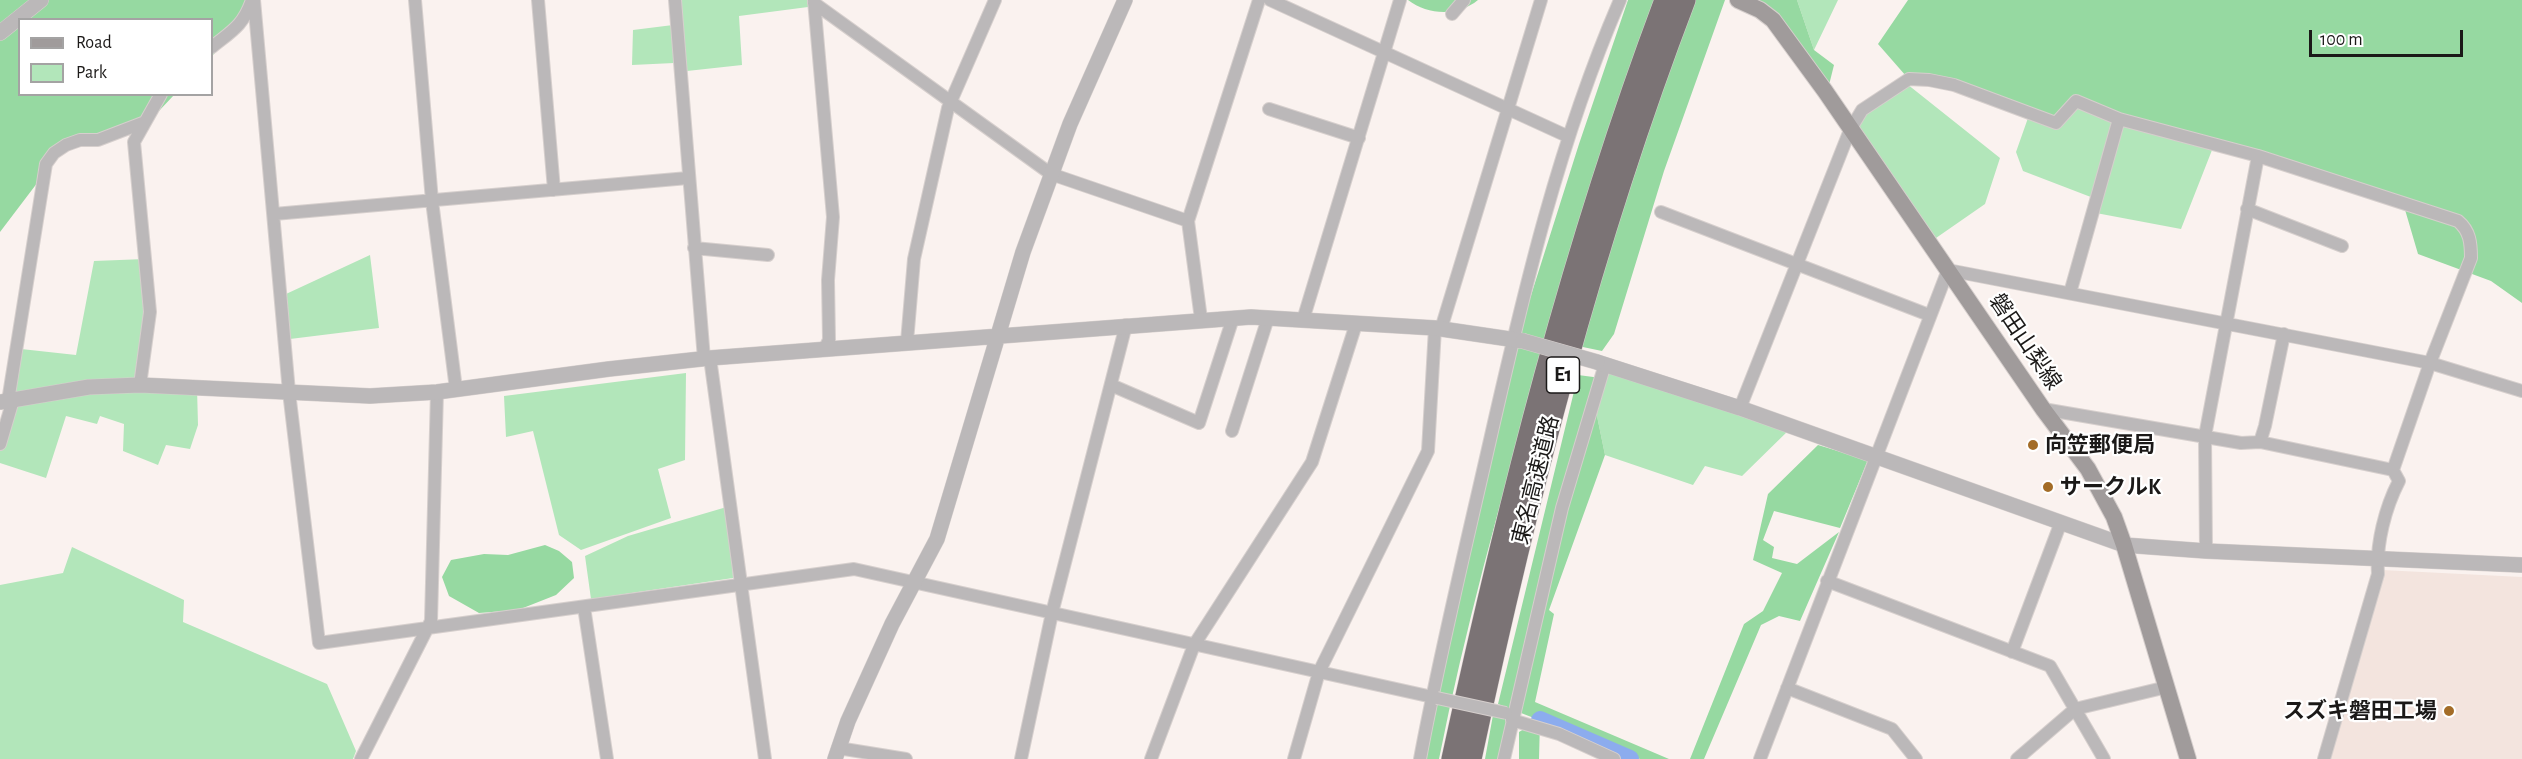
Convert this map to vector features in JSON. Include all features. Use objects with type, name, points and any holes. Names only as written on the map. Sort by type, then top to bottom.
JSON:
[{"type":"highway","name":"東名高速道路","points":[[1452,759],[1488,594],[1528,433],[1615,143],[1665,0]]},
{"type":"highway","name":"東名高速道路","points":[[1471,759],[1506,599],[1548,427],[1590,280],[1685,0]]},
{"type":"main road","name":"磐田山梨線","points":[[1738,0],[1760,10],[1773,20],[2043,409],[2088,469],[2114,517],[2124,544],[2188,759]]},
{"type":"street","points":[[19,18],[41,0]]},
{"type":"street","points":[[213,46],[240,26],[253,0]]},
{"type":"street","points":[[253,0],[289,392],[320,643],[854,568],[1435,697],[1511,716],[1614,759]]},
{"type":"street","points":[[416,0],[432,201],[456,389]]},
{"type":"street","points":[[538,0],[554,190]]},
{"type":"street","points":[[675,0],[694,248],[707,358],[765,759]]},
{"type":"street","points":[[907,342],[914,259],[951,101],[994,0]]},
{"type":"street","points":[[906,759],[836,754],[848,721],[892,624],[937,539],[1023,252],[1070,124],[1125,0]]},
{"type":"street","points":[[1201,319],[1188,221],[1259,0]]},
{"type":"street","points":[[1270,0],[1567,136]]},
{"type":"street","points":[[1303,320],[1386,53],[1400,0]]},
{"type":"street","points":[[1452,14],[1464,0]]},
{"type":"street","points":[[1294,759],[1319,672],[1428,452],[1438,328],[1509,109],[1541,0]]},
{"type":"street","points":[[1420,759],[1567,136],[1589,72],[1620,0]]},
{"type":"street","points":[[814,2],[1051,174],[1188,221]]},
{"type":"street","points":[[814,2],[833,217],[828,280],[829,340],[825,348]]},
{"type":"street","points":[[0,33],[18,19]]},
{"type":"street","points":[[1740,408],[1850,129],[1862,110],[1909,79],[1954,85],[2056,123],[2076,101],[2119,119],[2258,156],[2458,221],[2466,227],[2471,245],[2471,258],[2430,363],[2393,470],[2399,481],[2390,499],[2377,558],[2378,574],[2324,759]]},
{"type":"street","points":[[140,385],[150,312],[134,142],[160,96]]},
{"type":"street","points":[[1269,109],[1359,138]]},
{"type":"street","points":[[2070,293],[2119,119]]},
{"type":"street","points":[[0,444],[46,164],[54,153],[66,145],[80,140],[98,140],[145,123]]},
{"type":"street","points":[[2206,551],[2205,436],[2258,156]]},
{"type":"street","points":[[274,214],[688,178]]},
{"type":"street","points":[[2247,209],[2342,246]]},
{"type":"street","points":[[1661,212],[1929,315]]},
{"type":"street","points":[[694,248],[768,255]]},
{"type":"street","points":[[1760,759],[1874,457],[1948,270],[2430,363],[2522,391]]},
{"type":"street","points":[[1111,385],[1199,423],[1233,318]]},
{"type":"street","points":[[7,401],[89,387],[140,385],[370,396],[437,392],[707,358],[1201,319],[1268,318],[1438,328],[1518,339],[1601,363],[1740,408],[2124,544],[2206,551],[2522,565]]},
{"type":"street","points":[[1232,431],[1268,318]]},
{"type":"street","points":[[1151,759],[1194,645],[1312,462],[1356,324]]},
{"type":"street","points":[[1021,759],[1052,613],[1126,325]]},
{"type":"street","points":[[2260,442],[2284,334]]},
{"type":"street","points":[[1504,759],[1511,716],[1562,508],[1601,363]]},
{"type":"street","points":[[361,759],[431,621],[437,392]]},
{"type":"street","points":[[2043,409],[2241,443],[2260,442],[2393,470]]},
{"type":"street","points":[[2012,652],[2061,522]]},
{"type":"street","points":[[1827,581],[2050,666],[2103,759]]},
{"type":"street","points":[[584,607],[607,759]]},
{"type":"street","points":[[2017,759],[2075,709],[2167,687]]},
{"type":"street","points":[[1787,688],[1892,729],[1916,759]]},
{"type":"shaded area","points":[[2382,570],[2522,577],[2522,759],[2326,759]]},
{"type":"green space","points":[[0,0],[256,0],[240,26],[213,55],[213,18],[18,18],[18,96],[173,96],[142,129],[66,145],[0,232]]},
{"type":"green space","points":[[681,0],[808,0],[808,7],[739,16],[742,65],[687,71]]},
{"type":"green space","points":[[1408,0],[1478,0],[1461,9],[1443,12],[1424,9]]},
{"type":"green space","points":[[1628,0],[1656,0],[1566,282],[1509,472],[1460,663],[1439,759],[1426,759],[1434,711],[1520,330]]},
{"type":"green space","points":[[1692,0],[1725,0],[1664,171],[1614,334],[1602,351],[1578,346]]},
{"type":"green space","points":[[1744,0],[1797,0],[1814,50],[1834,65],[1828,89]]},
{"type":"green space","points":[[1797,0],[1838,0],[1814,50]]},
{"type":"green space","points":[[1908,0],[2522,0],[2522,303],[2491,281],[2418,254],[2401,196],[2076,101],[2056,123],[1906,76],[1878,44]]},
{"type":"green space","points":[[673,25],[674,63],[632,65],[633,30]]},
{"type":"green space","points":[[1907,84],[2000,158],[1985,204],[1936,238],[1856,127],[1865,109]]},
{"type":"green space","points":[[2079,103],[2214,145],[2181,229],[2096,213],[2096,199],[2023,171],[2016,152],[2028,118]]},
{"type":"green space","points":[[370,255],[379,328],[290,339],[286,294]]},
{"type":"green space","points":[[145,259],[150,312],[140,381],[197,388],[198,425],[190,449],[166,445],[158,465],[123,451],[124,424],[100,416],[97,424],[66,416],[46,478],[0,463],[0,444],[12,348],[76,355],[94,261]]},
{"type":"green space","points":[[1611,366],[1792,427],[1742,476],[1705,466],[1693,485],[1605,455],[1597,416],[1601,378]]},
{"type":"green space","points":[[686,373],[685,460],[658,469],[671,518],[581,550],[559,535],[533,431],[506,437],[504,396]]},
{"type":"green space","points":[[1578,375],[1601,378],[1597,416],[1605,455],[1549,610],[1554,614],[1535,702],[1669,759],[1640,759],[1540,721],[1539,759],[1519,759],[1519,732],[1539,720],[1498,704]]},
{"type":"green space","points":[[1818,445],[1868,460],[1840,528],[1774,511],[1763,540],[1774,547],[1772,558],[1797,564],[1839,532],[1800,621],[1779,616],[1761,625],[1704,759],[1690,759],[1744,624],[1763,611],[1782,573],[1753,560],[1768,494]]},
{"type":"green space","points":[[730,506],[733,578],[591,599],[585,556],[628,536]]},
{"type":"green space","points":[[545,545],[559,551],[572,562],[574,578],[556,595],[518,610],[479,613],[449,596],[442,577],[451,560],[484,554],[508,555]]},
{"type":"green space","points":[[72,547],[184,600],[183,622],[327,684],[356,751],[353,759],[0,759],[0,585],[63,573]]},
{"type":"green space","points":[[1493,715],[1508,718],[1500,759],[1485,759]]},
{"type":"waterway","points":[[1540,720],[1630,759]]},
{"type":"place","name":"向笠郵便局","points":[[2033,445]]},
{"type":"place","name":"サークルK","points":[[2048,487]]},
{"type":"place","name":"スズキ磐田工場","points":[[2449,711]]}]
